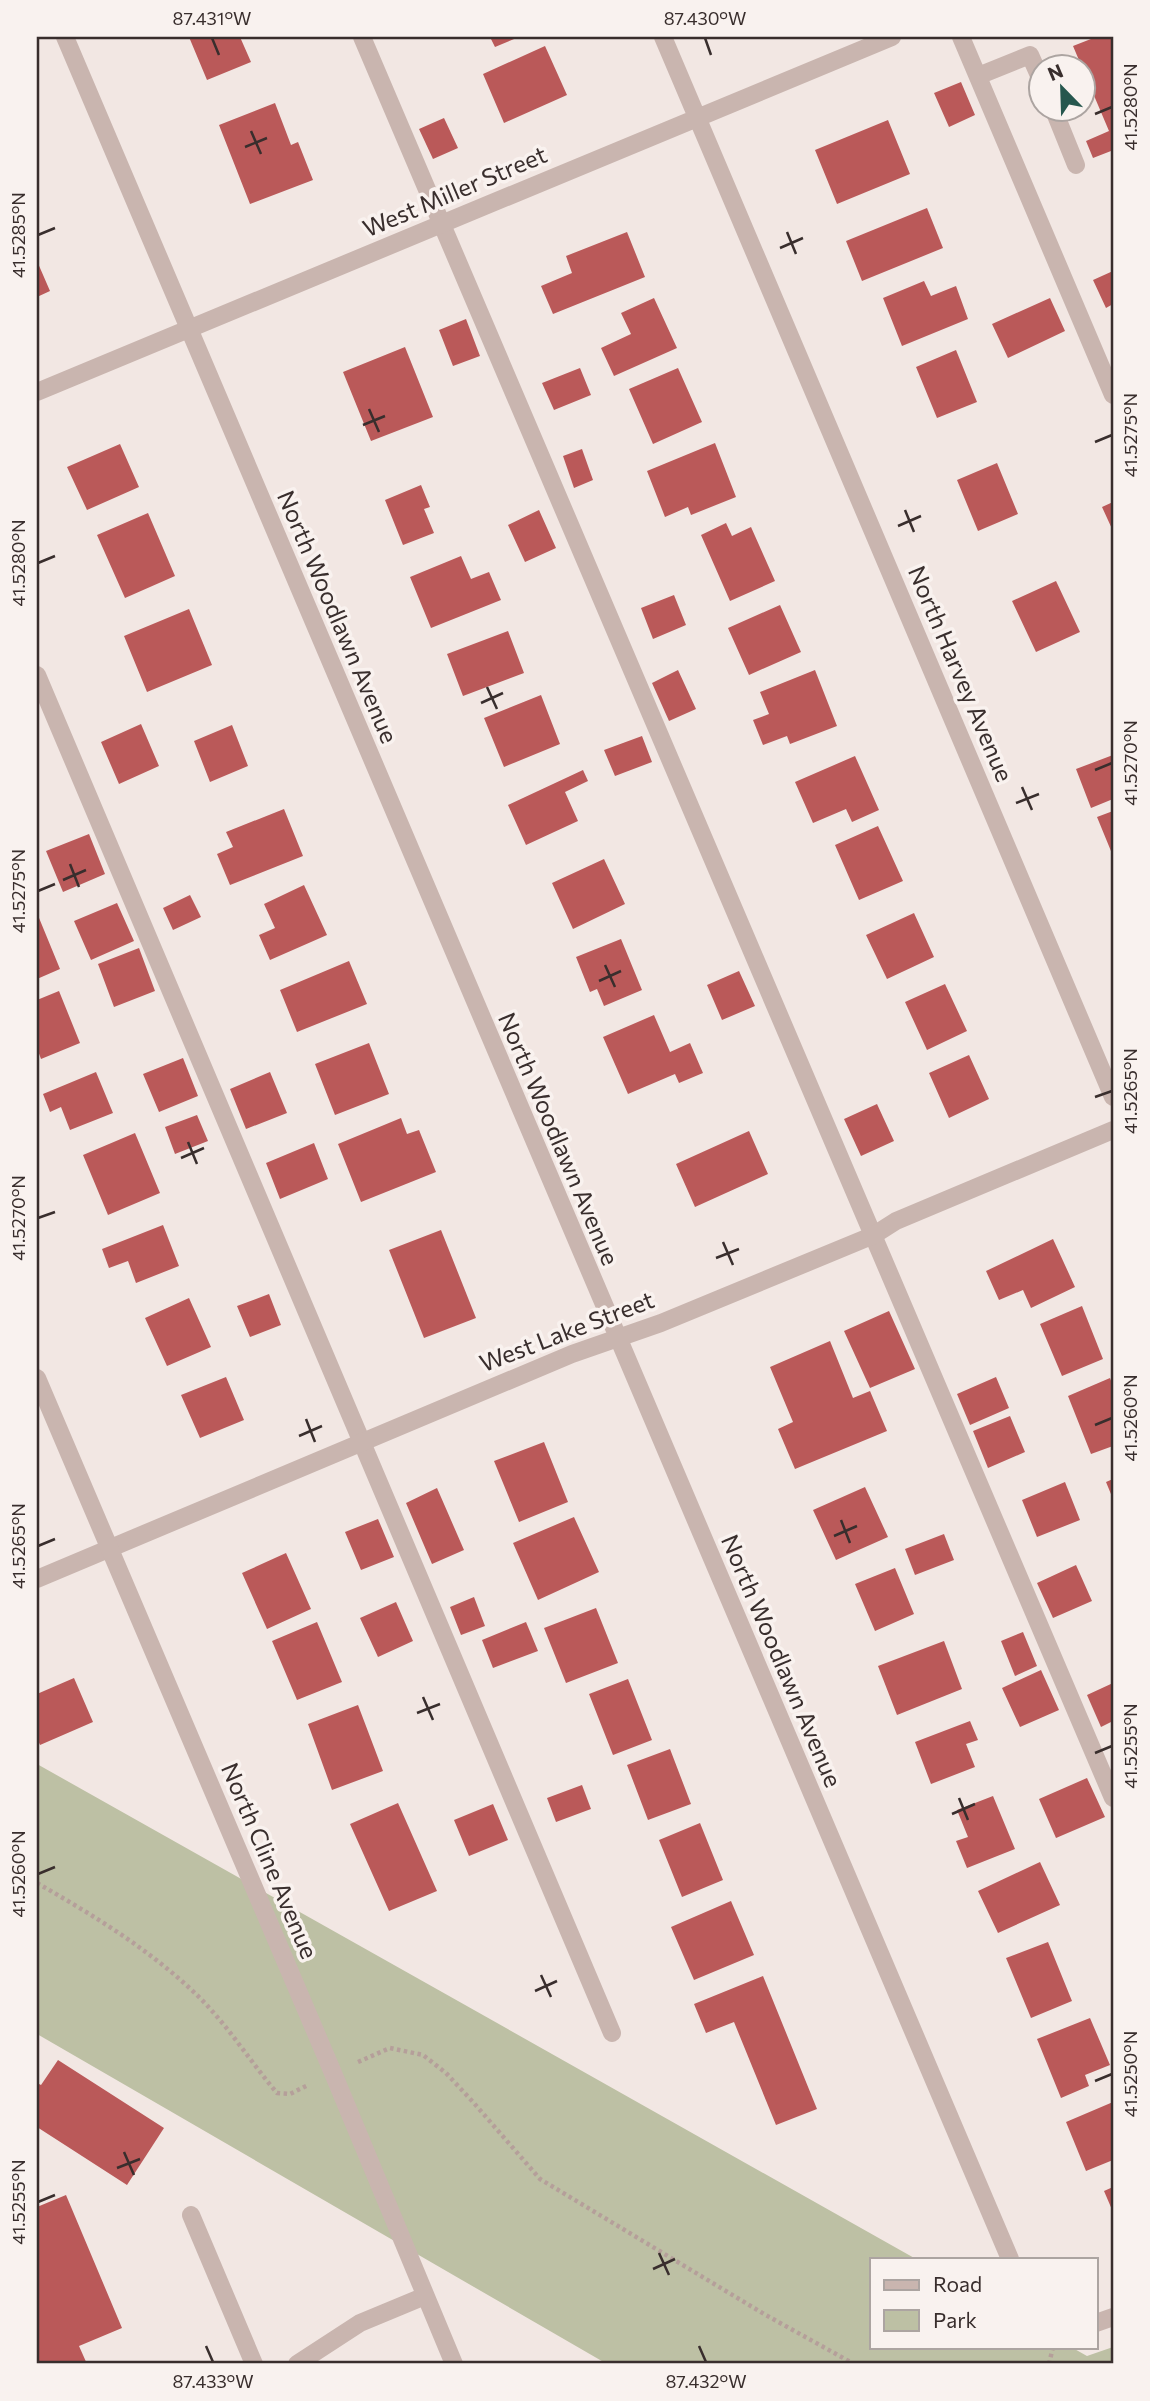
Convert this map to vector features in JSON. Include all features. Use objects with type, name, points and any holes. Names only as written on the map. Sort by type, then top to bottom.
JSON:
[{"type":"street","name":"North Woodlawn Avenue","points":[[65,37],[1010,2258]]},
{"type":"street","points":[[362,37],[1113,1798]]},
{"type":"street","name":"North Harvey Avenue","points":[[663,37],[1113,1097]]},
{"type":"street","name":"West Miller Street","points":[[37,392],[892,37]]},
{"type":"street","points":[[961,37],[1113,395]]},
{"type":"street","points":[[978,76],[1028,56]]},
{"type":"street","points":[[1059,122],[1076,165]]},
{"type":"street","points":[[37,675],[612,2033]]},
{"type":"street","name":"West Lake Street","points":[[37,1578],[572,1354],[617,1339],[874,1235],[896,1222],[1113,1130]]},
{"type":"street","name":"North Cline Avenue","points":[[37,1378],[454,2364]]},
{"type":"street","points":[[191,2216],[254,2364]]},
{"type":"street","points":[[298,2364],[360,2323],[425,2296]]},
{"type":"path","points":[[37,1882],[94,1915],[198,1996],[228,2028],[276,2093],[290,2094],[306,2086]]},
{"type":"path","points":[[364,2060],[390,2048],[423,2055],[446,2073],[540,2179],[764,2314],[853,2364]]},
{"type":"green space","points":[[37,1764],[914,2258],[870,2258],[870,2348],[1073,2348],[1087,2356],[1113,2347],[1113,2364],[607,2364],[37,2034]]},
{"type":"building","points":[[189,37],[240,37],[251,62],[207,80]]},
{"type":"building","points":[[490,37],[519,37],[495,47]]},
{"type":"building","points":[[1096,37],[1113,37],[1113,156],[1111,151],[1093,158],[1086,141],[1109,131],[1098,105],[1098,52],[1076,52],[1073,46]]},
{"type":"building","points":[[545,46],[567,95],[504,123],[483,74]]},
{"type":"building","points":[[961,82],[975,115],[949,127],[934,93]]},
{"type":"building","points":[[275,103],[291,145],[298,142],[313,180],[250,204],[219,125]]},
{"type":"building","points":[[444,118],[458,148],[433,159],[419,129]]},
{"type":"building","points":[[888,120],[910,174],[837,204],[815,150]]},
{"type":"building","points":[[927,208],[943,248],[862,281],[846,241]]},
{"type":"building","points":[[627,232],[645,277],[553,314],[541,286],[572,273],[566,256]]},
{"type":"building","points":[[37,261],[50,291],[37,297]]},
{"type":"building","points":[[1113,271],[1113,304],[1106,308],[1093,280]]},
{"type":"building","points":[[924,281],[931,296],[956,286],[968,319],[902,346],[883,298]]},
{"type":"building","points":[[654,298],[677,348],[614,376],[601,348],[631,334],[621,313]]},
{"type":"building","points":[[1050,298],[1065,331],[1008,358],[992,324]]},
{"type":"building","points":[[466,319],[480,356],[453,366],[439,330]]},
{"type":"building","points":[[405,347],[433,417],[371,441],[343,372]]},
{"type":"building","points":[[956,350],[977,402],[937,418],[916,367]]},
{"type":"building","points":[[580,368],[591,395],[554,410],[542,383]]},
{"type":"building","points":[[678,368],[702,422],[653,444],[629,389]]},
{"type":"building","points":[[715,443],[736,497],[691,515],[688,507],[665,517],[647,471]]},
{"type":"building","points":[[120,444],[139,487],[87,510],[67,467]]},
{"type":"building","points":[[582,449],[593,480],[574,488],[563,456]]},
{"type":"building","points":[[997,463],[1018,514],[978,531],[957,480]]},
{"type":"building","points":[[421,485],[430,507],[424,509],[434,533],[403,545],[385,500]]},
{"type":"building","points":[[1113,502],[1113,531],[1102,507]]},
{"type":"building","points":[[539,510],[556,548],[525,562],[508,525]]},
{"type":"building","points":[[148,513],[175,576],[125,598],[97,535]]},
{"type":"building","points":[[726,523],[732,536],[751,527],[775,581],[730,601],[701,535]]},
{"type":"building","points":[[461,556],[471,579],[489,572],[501,600],[431,628],[410,577]]},
{"type":"building","points":[[1056,581],[1080,632],[1036,652],[1012,601]]},
{"type":"building","points":[[674,595],[686,625],[653,639],[641,608]]},
{"type":"building","points":[[780,605],[801,652],[749,675],[728,628]]},
{"type":"building","points":[[189,609],[212,665],[147,692],[124,636]]},
{"type":"building","points":[[508,631],[524,673],[463,696],[447,654]]},
{"type":"building","points":[[678,670],[696,709],[669,721],[652,683]]},
{"type":"building","points":[[815,670],[837,726],[790,744],[787,736],[763,745],[753,720],[769,714],[760,692]]},
{"type":"building","points":[[541,695],[560,744],[504,767],[484,718]]},
{"type":"building","points":[[141,724],[159,766],[119,784],[101,742]]},
{"type":"building","points":[[232,725],[248,766],[210,782],[194,741]]},
{"type":"building","points":[[642,736],[652,762],[615,776],[604,750]]},
{"type":"building","points":[[1113,755],[1113,799],[1091,808],[1076,769]]},
{"type":"building","points":[[855,756],[879,810],[852,822],[846,809],[813,823],[795,782]]},
{"type":"building","points":[[583,770],[588,781],[565,792],[578,821],[526,845],[508,805]]},
{"type":"building","points":[[284,809],[303,856],[230,885],[217,854],[233,847],[226,832]]},
{"type":"building","points":[[1113,811],[1113,856],[1097,817]]},
{"type":"building","points":[[878,826],[903,881],[859,900],[835,845]]},
{"type":"building","points":[[89,834],[105,874],[63,892],[46,851]]},
{"type":"building","points":[[604,859],[625,904],[573,929],[552,883]]},
{"type":"building","points":[[304,885],[327,935],[270,960],[259,935],[275,928],[264,904]]},
{"type":"building","points":[[190,895],[201,917],[173,930],[163,908]]},
{"type":"building","points":[[117,903],[134,941],[91,960],[74,921]]},
{"type":"building","points":[[37,913],[60,969],[37,979]]},
{"type":"building","points":[[914,913],[934,957],[887,979],[866,935]]},
{"type":"building","points":[[621,939],[642,990],[604,1006],[597,989],[590,992],[576,957]]},
{"type":"building","points":[[139,948],[155,991],[114,1007],[98,964]]},
{"type":"building","points":[[349,961],[367,1004],[297,1032],[280,990]]},
{"type":"building","points":[[739,971],[755,1006],[722,1020],[707,985]]},
{"type":"building","points":[[945,984],[967,1031],[927,1050],[905,1002]]},
{"type":"building","points":[[59,991],[80,1043],[41,1059],[37,1048],[37,1000]]},
{"type":"building","points":[[654,1015],[670,1052],[690,1043],[703,1073],[679,1083],[675,1074],[628,1094],[603,1037]]},
{"type":"building","points":[[369,1043],[389,1094],[335,1115],[315,1064]]},
{"type":"building","points":[[969,1055],[989,1099],[949,1118],[929,1073]]},
{"type":"building","points":[[183,1058],[198,1096],[159,1112],[143,1074]]},
{"type":"building","points":[[96,1072],[113,1113],[70,1130],[61,1107],[50,1112],[43,1094]]},
{"type":"building","points":[[270,1072],[287,1113],[246,1129],[230,1089]]},
{"type":"building","points":[[877,1104],[894,1141],[861,1156],[844,1119]]},
{"type":"building","points":[[197,1115],[208,1141],[175,1154],[165,1127]]},
{"type":"building","points":[[401,1118],[407,1134],[419,1130],[436,1172],[361,1202],[338,1144]]},
{"type":"building","points":[[749,1131],[768,1174],[695,1207],[676,1164]]},
{"type":"building","points":[[135,1133],[160,1193],[108,1215],[83,1155]]},
{"type":"building","points":[[314,1143],[328,1179],[280,1199],[266,1163]]},
{"type":"building","points":[[163,1225],[179,1266],[136,1283],[128,1261],[109,1268],[102,1249]]},
{"type":"building","points":[[441,1230],[476,1318],[424,1338],[389,1250]]},
{"type":"building","points":[[1053,1239],[1075,1287],[1031,1308],[1023,1290],[999,1300],[986,1271]]},
{"type":"building","points":[[269,1294],[281,1325],[250,1337],[237,1306]]},
{"type":"building","points":[[189,1298],[211,1347],[167,1366],[145,1318]]},
{"type":"building","points":[[1082,1306],[1103,1359],[1062,1376],[1040,1324]]},
{"type":"building","points":[[889,1311],[915,1369],[870,1388],[844,1331]]},
{"type":"building","points":[[830,1341],[853,1398],[870,1391],[887,1431],[795,1469],[778,1429],[793,1422],[770,1367]]},
{"type":"building","points":[[226,1377],[244,1420],[200,1438],[181,1395]]},
{"type":"building","points":[[996,1377],[1009,1408],[970,1425],[957,1394]]},
{"type":"building","points":[[1110,1378],[1113,1386],[1113,1446],[1091,1454],[1068,1396]]},
{"type":"building","points":[[1010,1416],[1025,1452],[988,1468],[973,1431]]},
{"type":"building","points":[[544,1442],[568,1502],[519,1522],[494,1461]]},
{"type":"building","points":[[1113,1479],[1113,1499],[1106,1482]]},
{"type":"building","points":[[1065,1482],[1080,1520],[1037,1537],[1022,1500]]},
{"type":"building","points":[[865,1487],[888,1537],[836,1560],[813,1510]]},
{"type":"building","points":[[437,1488],[464,1550],[432,1564],[406,1503]]},
{"type":"building","points":[[574,1517],[599,1572],[538,1600],[513,1543]]},
{"type":"building","points":[[378,1519],[394,1557],[361,1570],[345,1532]]},
{"type":"building","points":[[944,1534],[954,1560],[915,1575],[905,1549]]},
{"type":"building","points":[[286,1553],[311,1609],[267,1629],[242,1573]]},
{"type":"building","points":[[1076,1565],[1092,1601],[1053,1618],[1037,1583]]},
{"type":"building","points":[[895,1568],[914,1614],[875,1631],[855,1584]]},
{"type":"building","points":[[474,1597],[485,1626],[461,1635],[450,1607]]},
{"type":"building","points":[[396,1602],[413,1641],[378,1657],[360,1618]]},
{"type":"building","points":[[596,1608],[618,1663],[566,1683],[544,1628]]},
{"type":"building","points":[[317,1622],[342,1682],[297,1700],[272,1641]]},
{"type":"building","points":[[526,1622],[538,1651],[493,1668],[482,1640]]},
{"type":"building","points":[[1023,1632],[1037,1666],[1015,1676],[1001,1641]]},
{"type":"building","points":[[944,1641],[962,1689],[897,1715],[878,1666]]},
{"type":"building","points":[[1041,1670],[1059,1710],[1020,1727],[1002,1688]]},
{"type":"building","points":[[74,1678],[93,1722],[40,1745],[37,1738],[37,1694]]},
{"type":"building","points":[[628,1679],[652,1740],[613,1755],[589,1694]]},
{"type":"building","points":[[1113,1683],[1113,1721],[1101,1727],[1087,1695]]},
{"type":"building","points":[[358,1705],[383,1771],[332,1790],[308,1724]]},
{"type":"building","points":[[970,1721],[978,1740],[966,1744],[975,1767],[931,1784],[915,1742]]},
{"type":"building","points":[[670,1749],[691,1804],[648,1820],[627,1765]]},
{"type":"building","points":[[1087,1778],[1105,1817],[1056,1838],[1039,1799]]},
{"type":"building","points":[[582,1785],[591,1809],[556,1822],[547,1798]]},
{"type":"building","points":[[993,1796],[1015,1849],[967,1868],[956,1841],[968,1837],[957,1810]]},
{"type":"building","points":[[398,1803],[437,1891],[389,1911],[350,1824]]},
{"type":"building","points":[[493,1804],[508,1840],[469,1856],[454,1820]]},
{"type":"building","points":[[700,1823],[723,1880],[682,1897],[659,1840]]},
{"type":"building","points":[[1040,1862],[1060,1905],[998,1933],[978,1891]]},
{"type":"building","points":[[731,1901],[754,1955],[694,1980],[671,1927]]},
{"type":"building","points":[[1048,1942],[1072,2001],[1031,2018],[1006,1958]]},
{"type":"building","points":[[763,1976],[817,2109],[776,2125],[734,2022],[706,2033],[694,2004]]},
{"type":"building","points":[[1090,2018],[1110,2065],[1085,2075],[1089,2086],[1061,2098],[1037,2039]]},
{"type":"building","points":[[58,2060],[164,2128],[127,2185],[37,2127],[37,2083],[41,2085]]},
{"type":"building","points":[[1113,2102],[1113,2160],[1086,2171],[1066,2122]]},
{"type":"building","points":[[1113,2187],[1113,2212],[1104,2191]]},
{"type":"building","points":[[66,2195],[122,2328],[79,2346],[87,2364],[37,2364],[37,2207]]}]
